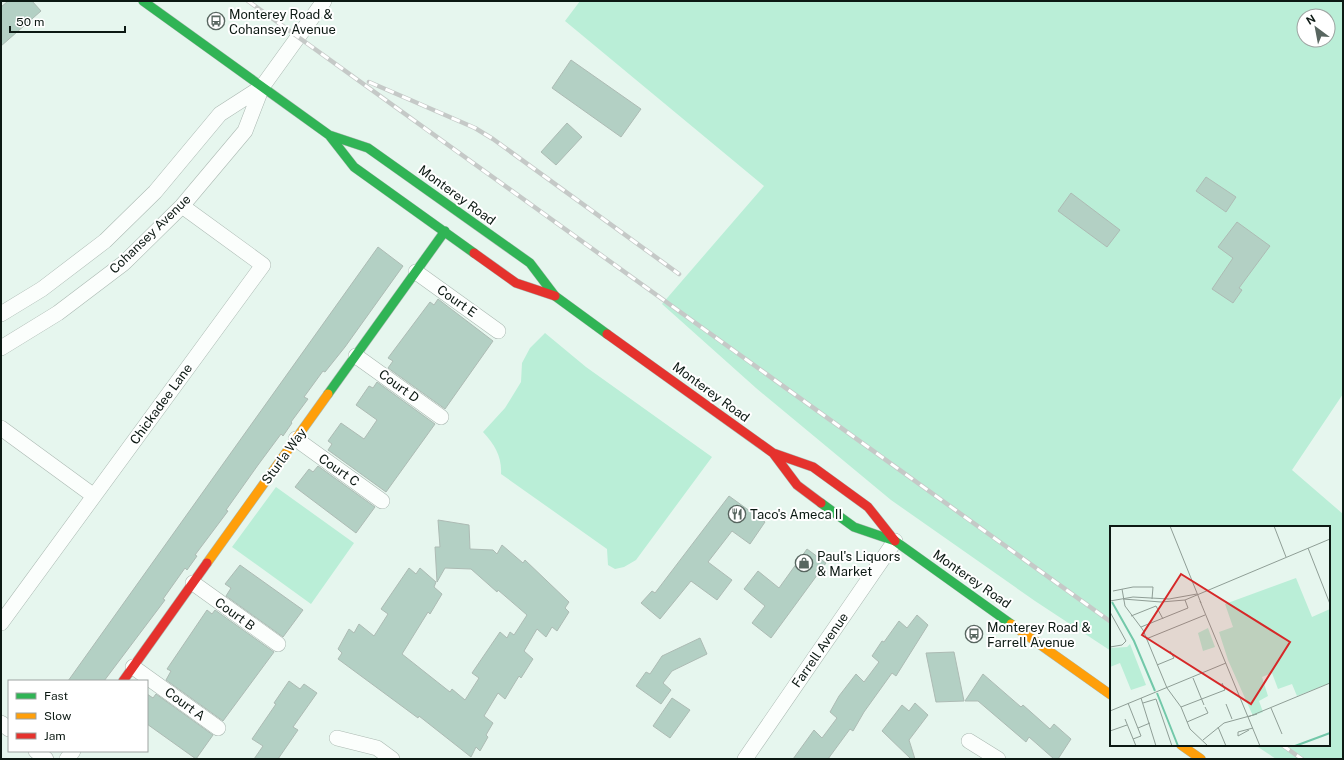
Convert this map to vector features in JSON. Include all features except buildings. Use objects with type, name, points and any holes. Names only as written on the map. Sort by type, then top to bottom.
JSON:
[{"type":"main road","name":"Monterey Road","points":[[143,1],[329,135],[354,167],[516,282],[555,296],[773,453],[813,467],[868,507],[895,541],[1110,693]]},
{"type":"main road","name":"Monterey Road","points":[[329,135],[368,148],[530,263],[555,296]]},
{"type":"main road","name":"Sturla Way","points":[[124,680],[446,231]]},
{"type":"main road","name":"Monterey Road","points":[[773,453],[797,485],[854,527],[895,541]]},
{"type":"main road","points":[[1182,746],[1201,759]]},
{"type":"street","name":"Cohansey Avenue","points":[[1,348],[58,313],[124,263],[182,206],[246,131],[262,87],[324,1]]},
{"type":"street","name":"Cohansey Avenue","points":[[1,314],[42,289],[105,241],[155,192],[220,114],[262,87]]},
{"type":"street","name":"Chickadee Lane","points":[[1,623],[263,265],[182,206]]},
{"type":"street","name":"Court E","points":[[416,272],[498,331]]},
{"type":"street","name":"Court D","points":[[356,356],[441,417]]},
{"type":"street","points":[[1,428],[94,496]]},
{"type":"street","name":"Court C","points":[[296,439],[382,501]]},
{"type":"street","name":"Farrell Avenue","points":[[745,759],[895,541]]},
{"type":"street","name":"Court B","points":[[193,583],[278,644]]},
{"type":"street","name":"Court A","points":[[133,667],[218,728]]},
{"type":"street","points":[[337,738],[377,748],[392,759]]},
{"type":"street","points":[[969,741],[998,759]]},
{"type":"street","points":[[37,752],[46,759]]},
{"type":"green space","points":[[580,1],[1343,1],[1343,394],[1292,470],[1343,514],[1343,759],[1276,759],[1256,746],[1330,746],[1330,526],[1110,526],[1110,650],[1035,601],[891,500],[756,388],[662,304],[764,186],[565,21]]},
{"type":"green space","points":[[545,333],[586,367],[712,457],[636,560],[624,567],[615,569],[608,565],[607,549],[501,474],[497,452],[483,432],[505,408],[521,382],[522,363],[530,348]]},
{"type":"green space","points":[[276,487],[354,543],[311,604],[232,547]]},
{"type":"railway","points":[[248,1],[1110,621]]},
{"type":"railway","points":[[369,82],[475,128],[493,139],[679,274]]},
{"type":"railway","points":[[1283,746],[1302,759]]},
{"type":"traffic: fast","points":[[143,1],[329,135],[354,167],[474,253]]},
{"type":"traffic: fast","points":[[329,135],[368,148],[530,263],[555,296],[607,334]]},
{"type":"traffic: fast","points":[[328,394],[445,231]]},
{"type":"traffic: fast","points":[[821,503],[854,527],[895,541],[1011,624]]},
{"type":"traffic: slow","points":[[207,563],[328,394]]},
{"type":"traffic: slow","points":[[1011,624],[1110,694]]},
{"type":"traffic: slow","points":[[1182,746],[1201,759]]},
{"type":"traffic: jam","points":[[474,253],[516,283],[555,296]]},
{"type":"traffic: jam","points":[[607,334],[773,453],[797,485],[821,503]]},
{"type":"traffic: jam","points":[[773,453],[813,467],[868,507],[895,541]]},
{"type":"traffic: jam","points":[[124,680],[207,563]]},
{"type":"place","name":"Monterey Road & Cohansey Avenue","points":[[216,21]]},
{"type":"place","name":"Taco's Ameca II","points":[[737,514]]},
{"type":"place","name":"Paul's Liquors & Market","points":[[804,563]]},
{"type":"place","name":"Monterey Road & Farrell Avenue","points":[[974,634]]}]
